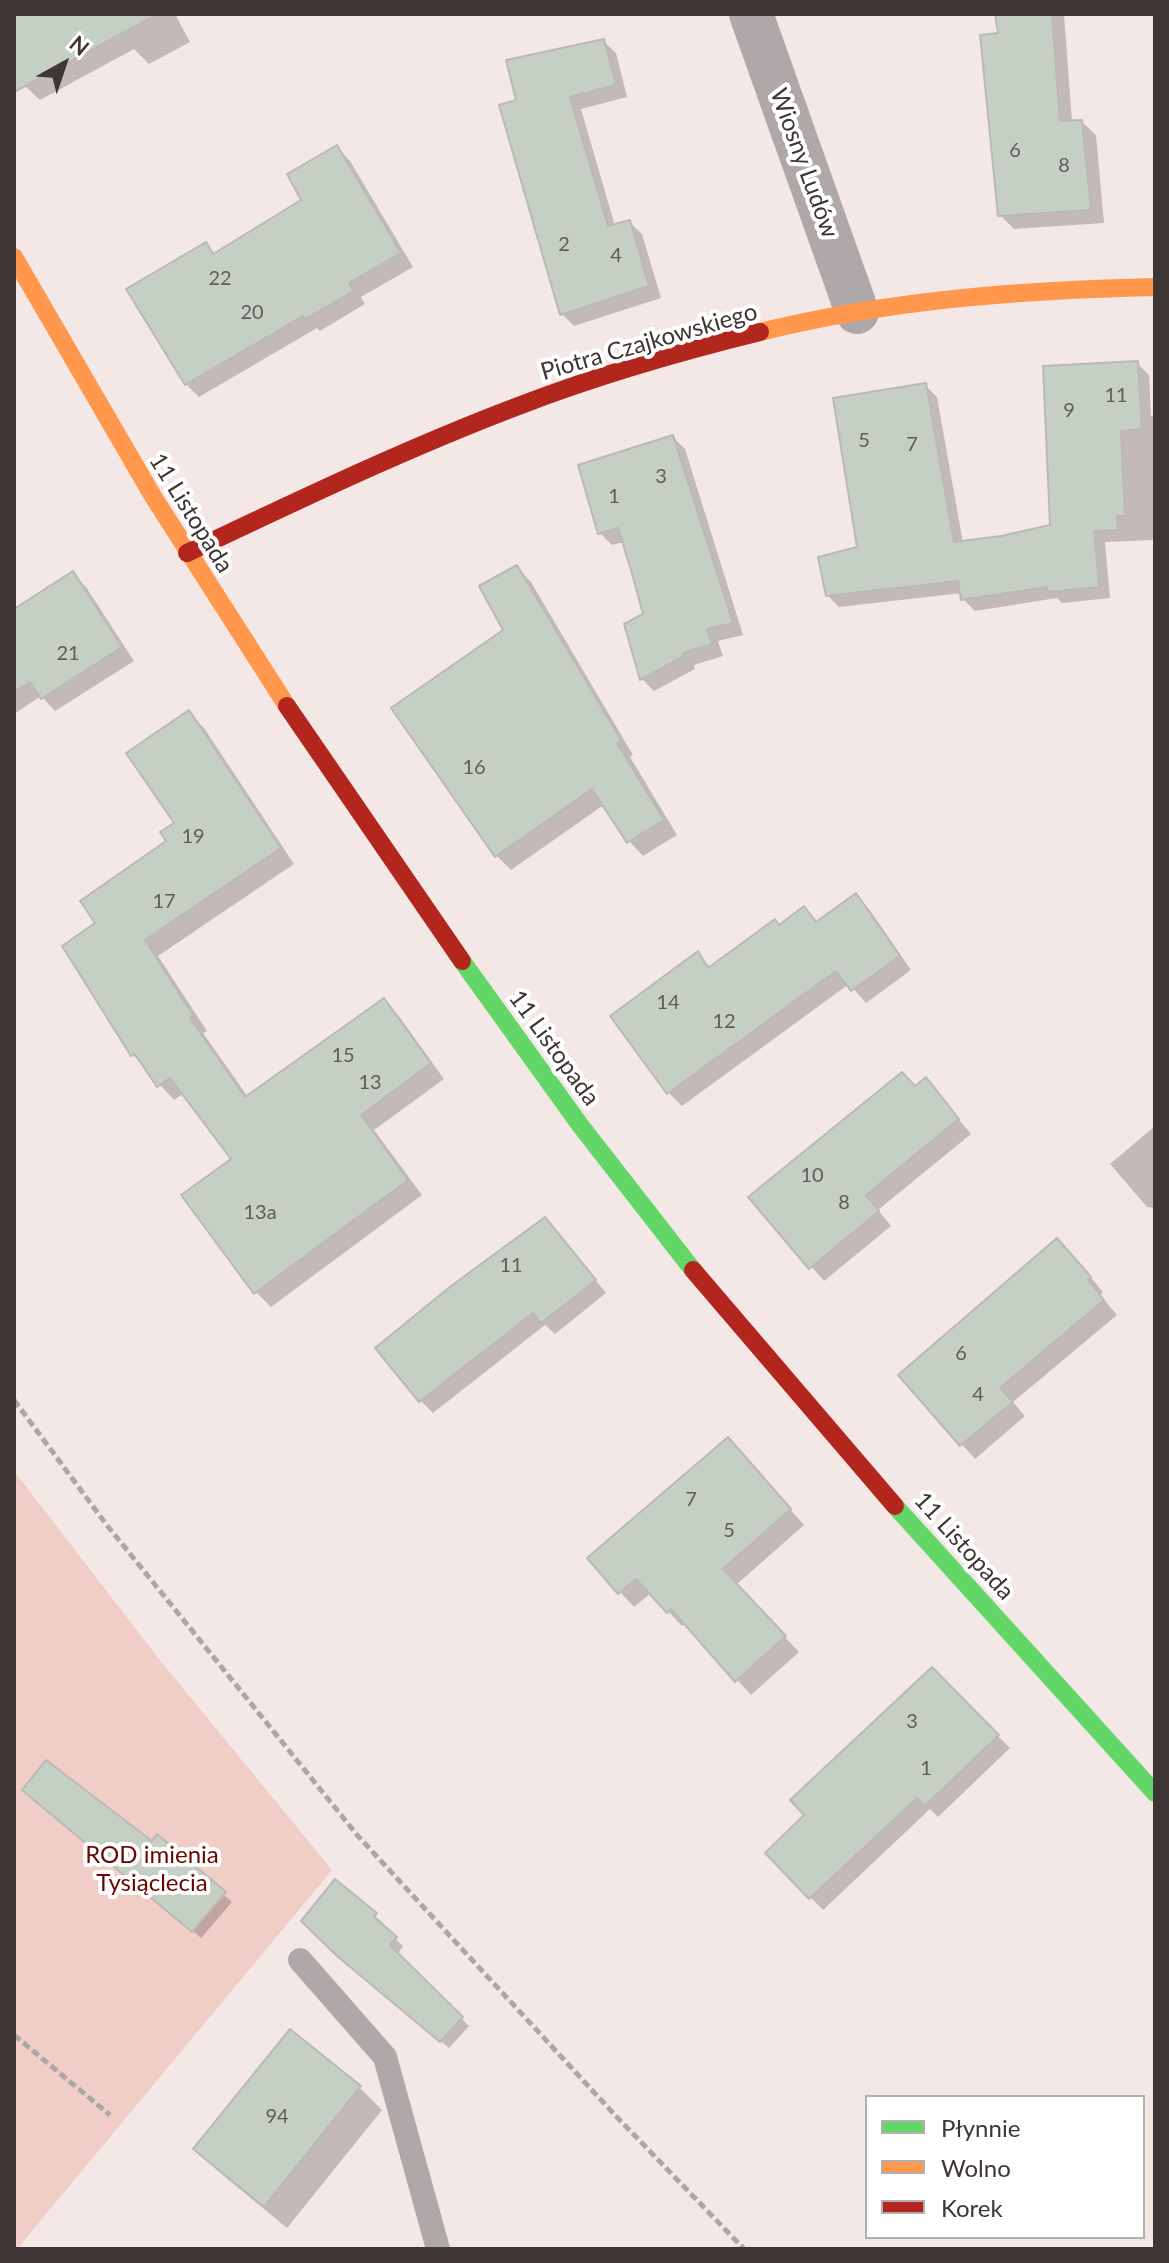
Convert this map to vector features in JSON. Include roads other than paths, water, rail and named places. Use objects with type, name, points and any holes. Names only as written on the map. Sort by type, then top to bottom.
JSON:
[{"type":"street","name":"Wiosny Ludów","points":[[751,14],[857,312]]},
{"type":"street","name":"11 Listopada","points":[[14,257],[81,379],[187,553],[345,794],[497,1011],[616,1173],[688,1265],[811,1409],[1155,1793]]},
{"type":"street","name":"Piotra Czajkowskiego","points":[[187,553],[412,448],[525,403],[661,360],[788,326],[857,312],[990,295],[1155,287]]},
{"type":"lane","points":[[300,1960],[385,2057],[438,2249]]},
{"type":"park label","name":"ROD imienia Tysiąclecia","points":[[152,1869]]}]
